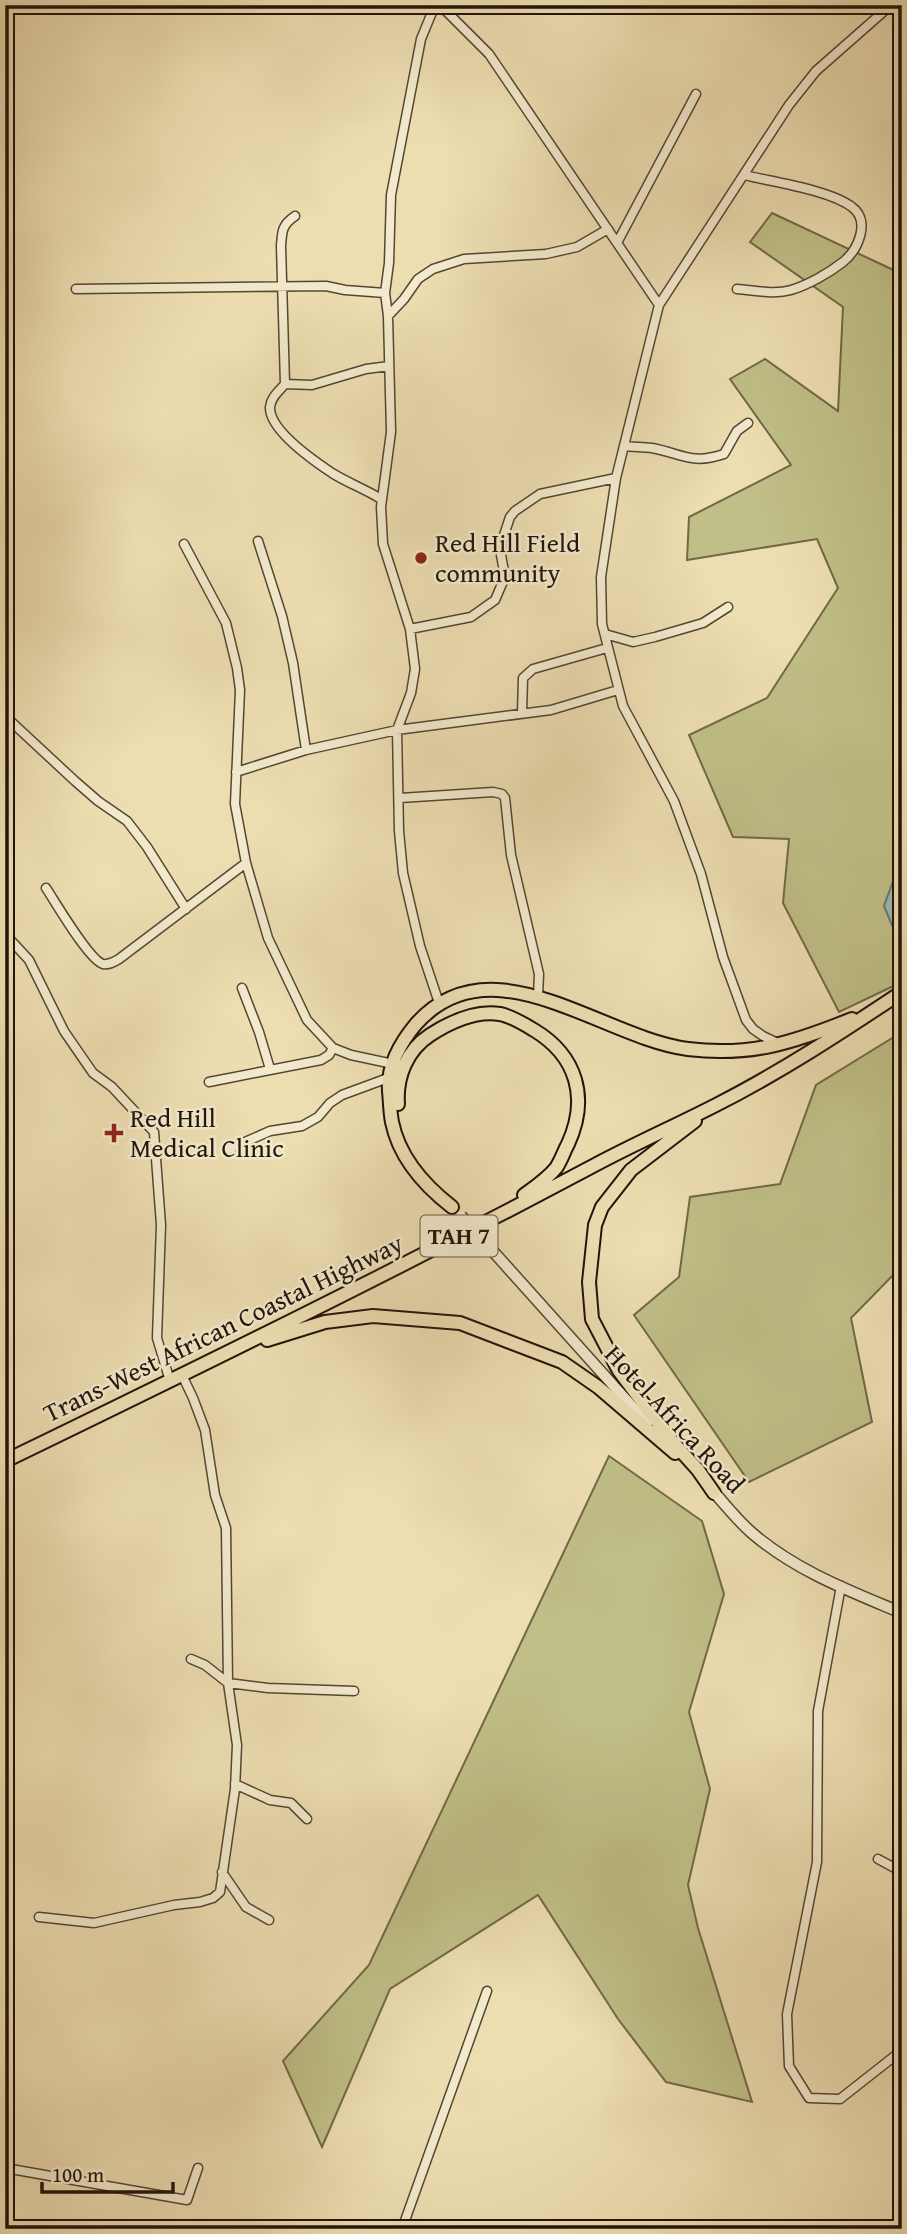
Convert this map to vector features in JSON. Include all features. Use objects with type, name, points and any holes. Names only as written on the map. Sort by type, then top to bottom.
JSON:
[{"type":"highway","points":[[457,1211],[430,1189],[399,1145],[392,1122],[388,1078],[405,1037],[420,1019],[439,1003],[467,992],[495,988],[538,996],[628,1032],[686,1049],[742,1052],[801,1039],[875,1010]]},
{"type":"highway","name":"Trans-West African Coastal Highway","points":[[5,1461],[176,1378],[495,1218],[640,1141],[718,1104],[823,1045],[902,992]]},
{"type":"highway","points":[[457,1211],[432,1186],[405,1139],[398,1117],[397,1091],[402,1068],[421,1041],[447,1024],[474,1015],[501,1014],[547,1038],[568,1060],[580,1105],[575,1128],[557,1166],[544,1180],[495,1218]]},
{"type":"highway","points":[[714,1493],[619,1371],[592,1319],[589,1282],[595,1225],[602,1207],[631,1170],[718,1104]]},
{"type":"highway","points":[[195,1368],[275,1337],[325,1322],[373,1316],[460,1323],[562,1362],[598,1387],[675,1453]]},
{"type":"street","points":[[439,1003],[420,946],[403,873],[399,831],[397,730],[411,693],[415,669],[410,629],[383,544],[381,499],[391,432],[385,293],[391,195],[421,39],[437,5],[489,54],[659,305]]},
{"type":"street","points":[[782,1044],[763,1036],[746,1020],[723,957],[701,874],[674,801],[624,706],[602,624],[601,577],[616,478],[659,305],[789,105],[816,71],[891,5]]},
{"type":"street","points":[[617,243],[696,94]]},
{"type":"street","points":[[737,289],[780,292],[793,289],[824,274],[845,261],[859,241],[862,228],[860,217],[853,207],[829,196],[744,175]]},
{"type":"street","points":[[295,216],[285,223],[282,231],[285,384],[270,405],[272,417],[298,449],[333,474],[381,499]]},
{"type":"street","points":[[388,316],[418,279],[433,269],[464,259],[545,254],[577,247],[608,229]]},
{"type":"street","points":[[76,289],[326,286],[385,293]]},
{"type":"street","points":[[285,384],[312,385],[366,369],[389,366]]},
{"type":"street","points":[[624,446],[653,449],[684,458],[711,458],[724,454],[737,431],[748,423]]},
{"type":"street","points":[[410,629],[471,617],[495,600],[505,577],[501,555],[502,541],[510,517],[516,511],[540,494],[616,478]]},
{"type":"street","points":[[258,541],[282,616],[293,663],[306,750]]},
{"type":"street","points":[[184,544],[226,623],[237,668],[240,690],[235,804],[246,863],[268,938],[307,1020],[333,1048],[351,1055],[393,1064]]},
{"type":"street","points":[[605,634],[633,642],[703,623],[728,607]]},
{"type":"street","points":[[522,713],[523,678],[533,669],[607,648]]},
{"type":"street","points":[[236,772],[306,750],[397,730],[551,709],[618,690]]},
{"type":"street","points":[[5,716],[83,788],[127,821],[186,908]]},
{"type":"street","points":[[400,798],[493,792],[502,794],[506,799],[511,855],[539,974],[538,996]]},
{"type":"street","points":[[46,888],[84,946],[100,963],[106,964],[119,959],[246,863]]},
{"type":"street","points":[[5,934],[29,960],[64,1031],[93,1073],[112,1087],[154,1132],[161,1225],[157,1338],[176,1378],[193,1398],[205,1430],[215,1494],[226,1528],[228,1683],[237,1745],[236,1784],[220,1892],[217,1896],[200,1902],[174,1905],[94,1923],[39,1917]]},
{"type":"street","points":[[242,988],[270,1069]]},
{"type":"street","points":[[209,1082],[321,1060],[329,1055],[333,1048]]},
{"type":"street","points":[[229,1149],[270,1131],[302,1126],[318,1117],[330,1102],[342,1095],[388,1078]]},
{"type":"street","name":"Hotel Africa Road","points":[[457,1211],[675,1453],[751,1533],[815,1576],[902,1613]]},
{"type":"street","points":[[841,1586],[818,1711],[817,1861],[787,2014],[789,2066],[809,2098],[839,2099],[896,2055],[902,2058]]},
{"type":"street","points":[[191,1659],[205,1665],[228,1683],[268,1688],[354,1691]]},
{"type":"street","points":[[236,1784],[270,1800],[291,1803],[307,1819]]},
{"type":"street","points":[[878,1860],[902,1872]]},
{"type":"street","points":[[222,1872],[246,1907],[269,1920]]},
{"type":"street","points":[[401,2229],[487,1991]]},
{"type":"street","points":[[5,2168],[187,2200],[198,2168]]},
{"type":"shaded area","points":[[772,213],[902,274],[902,982],[839,1012],[783,903],[789,839],[733,837],[689,735],[767,698],[838,588],[817,539],[687,560],[689,517],[791,465],[730,379],[765,359],[838,411],[843,307],[750,242]]},
{"type":"shaded area","points":[[902,1032],[902,1266],[851,1318],[872,1422],[749,1482],[634,1315],[679,1277],[690,1197],[780,1184],[816,1085]]},
{"type":"shaded area","points":[[609,1456],[702,1521],[724,1594],[689,1712],[710,1789],[688,1885],[698,1928],[752,2102],[666,2082],[618,2019],[538,1895],[390,1989],[322,2147],[283,2061],[369,1965]]},
{"type":"water","points":[[902,862],[902,985],[897,988],[899,942],[884,906]]},
{"type":"place","name":"Red Hill Field community","points":[[421,558]]},
{"type":"place","name":"Red Hill Medical Clinic","points":[[114,1133]]}]
